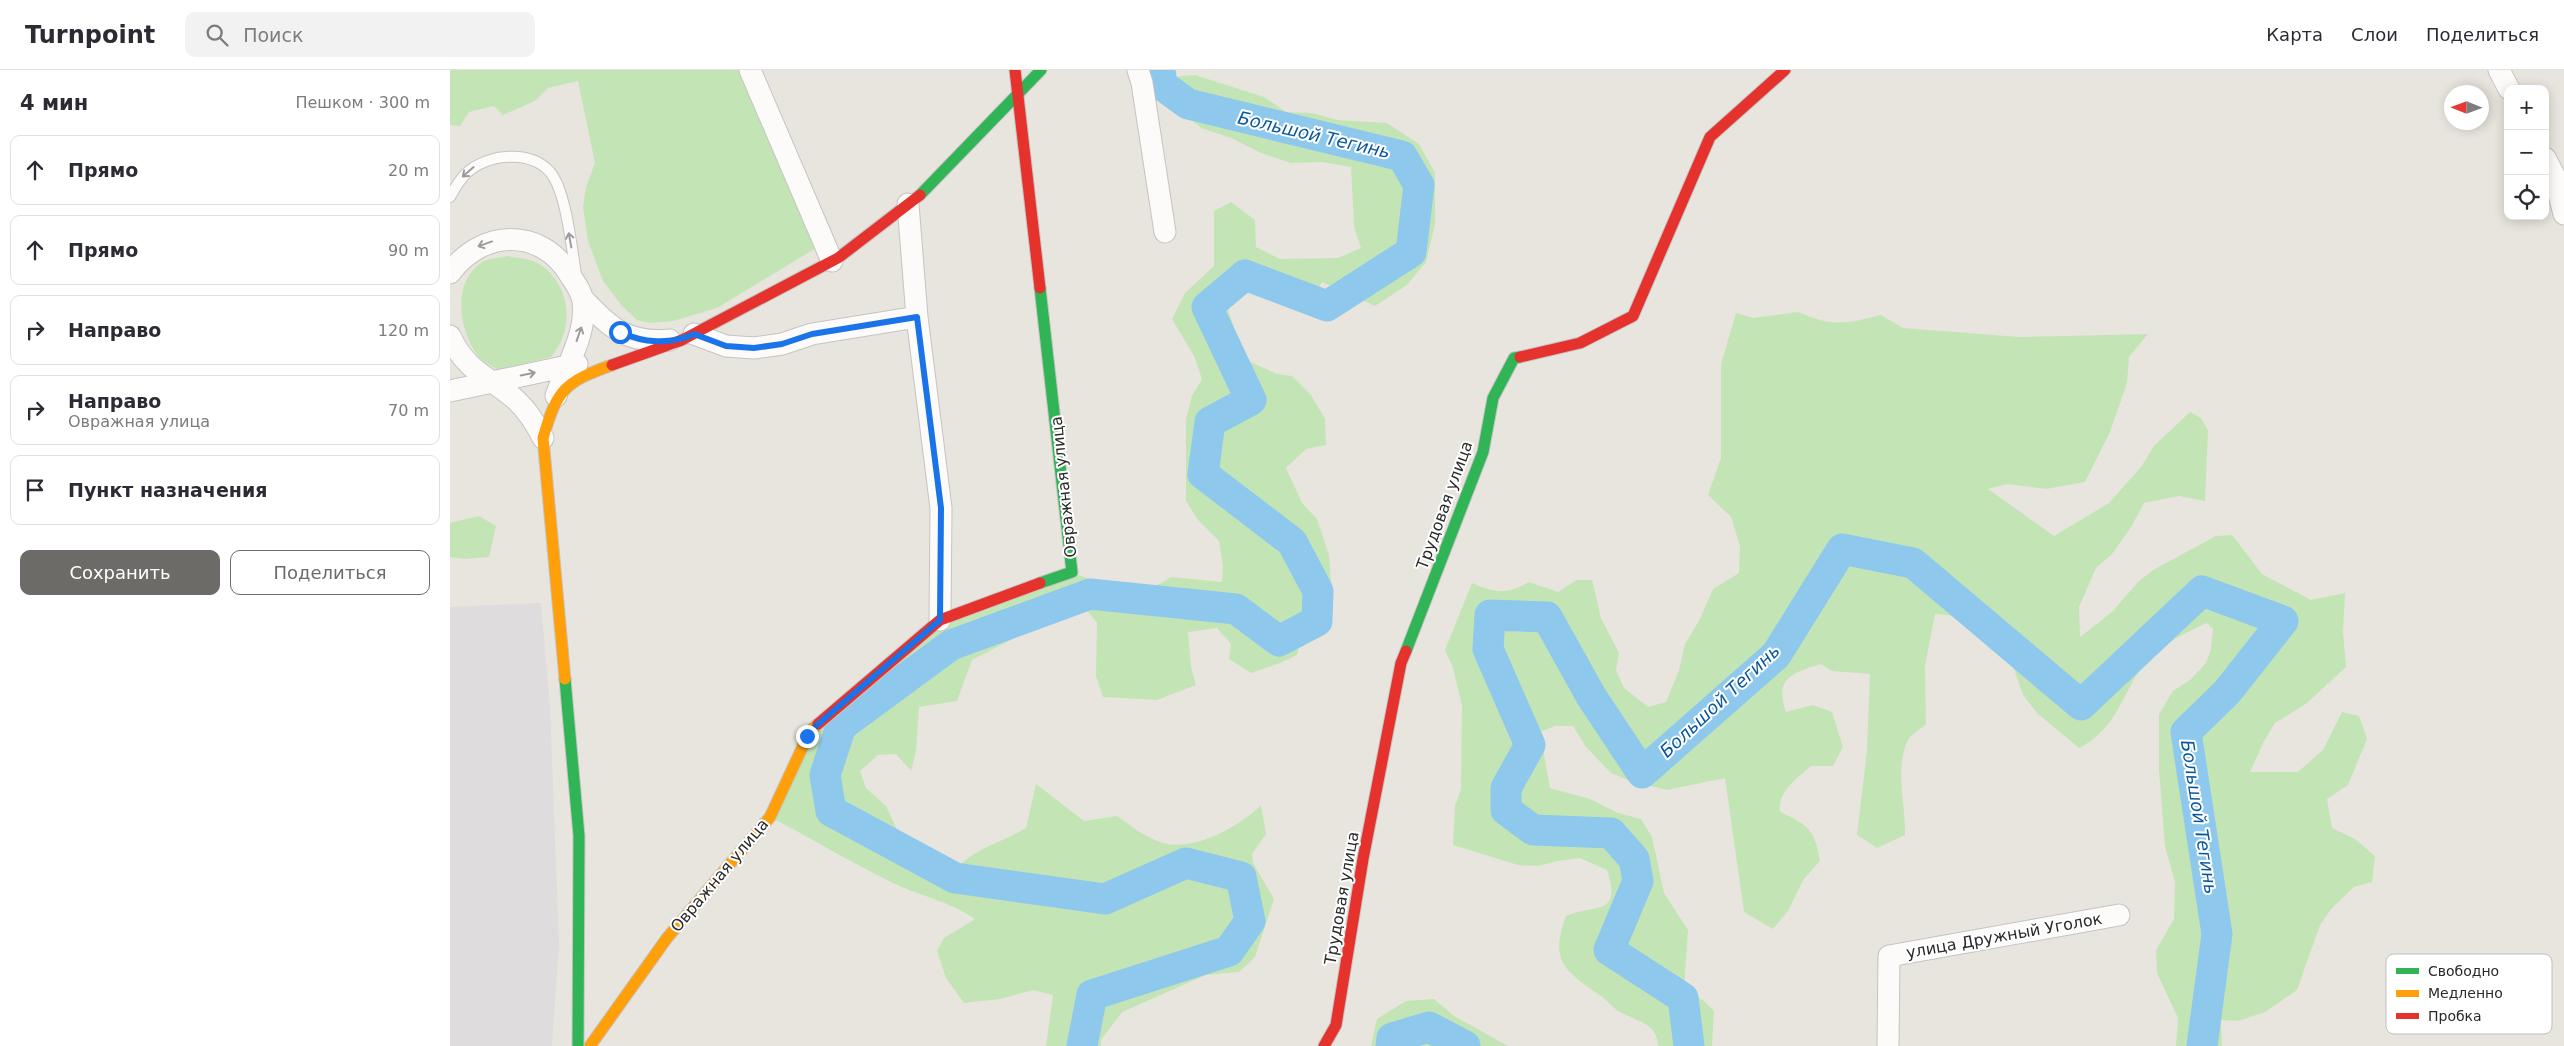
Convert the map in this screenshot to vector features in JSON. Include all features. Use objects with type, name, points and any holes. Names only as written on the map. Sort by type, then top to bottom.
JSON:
[{"type":"street","points":[[750,70],[832,261]]},
{"type":"street","name":"Овражная улица","points":[[590,1046],[667,938],[770,817],[810,731],[940,620],[1072,572],[1015,70]]},
{"type":"street","points":[[556,396],[586,374],[688,337],[832,261],[919,196],[1041,70]]},
{"type":"street","points":[[1138,70],[1142,83],[1165,232]]},
{"type":"street","name":"Трудовая улица","points":[[1324,1046],[1336,1025],[1363,860],[1401,663],[1483,452],[1493,398],[1514,358],[1580,342],[1633,316],[1710,137],[1785,70]]},
{"type":"street","points":[[2499,70],[2507,85]]},
{"type":"street","points":[[2549,166],[2554,175],[2564,214]]},
{"type":"street","points":[[908,204],[917,317],[941,508],[940,620]]},
{"type":"street","points":[[450,273],[470,251],[483,244],[498,240],[531,242],[543,248],[564,265],[581,294],[608,324],[632,338],[660,341],[688,337],[726,346],[754,348],[782,344],[812,334],[917,317]]},
{"type":"street","points":[[543,438],[556,396],[581,330],[584,316],[581,294]]},
{"type":"street","points":[[450,336],[464,361],[489,382],[518,401],[533,418],[543,438],[579,836],[578,1046]]},
{"type":"street","points":[[450,391],[567,366],[688,337]]},
{"type":"street","name":"улица Дружный Уголок","points":[[1888,1046],[1888,956],[2119,915]]},
{"type":"lane","points":[[450,197],[460,179],[479,162],[510,156],[532,159],[551,172],[564,202],[581,294]]},
{"type":"shaded area","points":[[541,603],[550,706],[559,943],[552,1046],[450,1046],[450,607]]},
{"type":"green space","points":[[450,70],[744,70],[816,248],[717,308],[673,321],[650,323],[637,320],[622,306],[603,281],[588,241],[583,207],[586,187],[595,163],[578,81],[548,88],[535,101],[503,115],[494,106],[469,112],[460,126],[450,125]]},
{"type":"green space","points":[[1149,70],[1169,70],[1170,77],[1195,75],[1264,97],[1286,112],[1312,113],[1337,120],[1387,123],[1419,144],[1435,173],[1435,224],[1426,262],[1407,285],[1375,306],[1322,282],[1306,310],[1242,289],[1227,306],[1244,359],[1277,374],[1292,376],[1311,395],[1325,419],[1326,445],[1306,449],[1286,468],[1302,503],[1317,519],[1329,555],[1331,582],[1328,610],[1307,616],[1297,655],[1251,673],[1229,659],[1231,644],[1217,628],[1188,632],[1191,667],[1196,685],[1157,700],[1103,697],[1096,676],[1097,623],[1086,609],[1063,613],[972,660],[957,701],[919,707],[916,751],[911,771],[896,754],[878,755],[860,771],[866,788],[886,806],[901,838],[934,860],[961,864],[984,849],[1026,828],[1036,784],[1084,821],[1117,816],[1151,838],[1175,845],[1202,840],[1229,829],[1261,805],[1266,834],[1252,854],[1253,863],[1274,899],[1255,957],[1239,972],[1206,975],[1122,1012],[1101,1040],[1101,1046],[1046,1046],[1053,995],[1033,990],[1000,999],[964,1003],[946,978],[937,951],[944,938],[975,919],[944,903],[891,882],[770,817],[807,736],[940,620],[1072,572],[1110,586],[1135,589],[1159,584],[1171,577],[1222,582],[1223,566],[1219,541],[1198,520],[1186,501],[1186,419],[1192,396],[1202,379],[1194,356],[1172,319],[1185,293],[1214,266],[1214,211],[1231,202],[1255,220],[1256,247],[1280,259],[1338,258],[1361,248],[1354,227],[1351,167],[1322,162],[1291,163],[1261,153],[1231,138],[1201,128],[1177,107],[1155,92]]},
{"type":"green space","points":[[507,256],[533,261],[551,274],[559,284],[564,296],[566,322],[559,346],[551,357],[498,370],[481,359],[472,347],[463,322],[462,295],[465,283],[471,272],[481,263],[490,259]]},
{"type":"green space","points":[[1798,312],[1830,322],[1848,322],[1881,315],[1903,328],[2019,337],[2148,334],[2129,357],[2127,383],[2110,432],[2085,482],[2046,489],[2007,484],[1988,489],[2054,536],[2109,503],[2141,467],[2154,446],[2190,412],[2201,418],[2208,430],[2205,501],[2179,496],[2144,503],[2130,529],[2112,554],[2096,568],[2079,607],[2080,637],[2112,612],[2138,582],[2153,570],[2216,536],[2232,535],[2262,574],[2311,600],[2345,593],[2343,632],[2346,667],[2307,703],[2275,723],[2264,741],[2250,772],[2298,772],[2323,750],[2342,712],[2359,716],[2367,739],[2348,785],[2327,799],[2332,828],[2355,839],[2375,856],[2372,882],[2354,887],[2332,908],[2320,925],[2297,990],[2265,1012],[2238,1021],[2221,1020],[2222,1046],[2176,1046],[2178,1018],[2157,973],[2156,950],[2174,919],[2175,882],[2165,847],[2159,770],[2159,714],[2173,691],[2190,680],[2206,663],[2211,649],[2213,629],[2207,623],[2175,639],[2153,654],[2139,671],[2112,719],[2093,739],[2079,748],[2038,714],[2023,695],[2012,663],[1998,648],[1979,634],[1967,617],[1935,614],[1925,666],[1926,724],[1908,740],[1902,763],[1905,835],[1877,848],[1857,835],[1867,750],[1870,674],[1832,671],[1821,664],[1794,674],[1784,685],[1782,692],[1786,712],[1813,705],[1832,712],[1843,747],[1833,766],[1811,766],[1789,786],[1782,798],[1780,812],[1809,829],[1816,842],[1820,861],[1803,880],[1788,911],[1773,929],[1744,912],[1725,778],[1667,790],[1630,781],[1611,773],[1586,747],[1573,726],[1555,726],[1540,732],[1550,788],[1590,799],[1618,813],[1641,819],[1652,837],[1664,893],[1688,930],[1684,989],[1704,1001],[1714,1011],[1712,1046],[1658,1046],[1657,1039],[1651,1028],[1616,1010],[1604,998],[1570,972],[1564,964],[1560,955],[1559,944],[1566,916],[1603,906],[1608,902],[1611,896],[1611,885],[1607,870],[1580,858],[1537,866],[1518,865],[1453,845],[1455,806],[1461,789],[1462,706],[1453,668],[1445,650],[1472,583],[1494,591],[1507,591],[1529,582],[1558,592],[1577,580],[1592,580],[1601,618],[1619,653],[1616,670],[1624,688],[1648,707],[1666,702],[1679,670],[1685,644],[1700,619],[1713,589],[1739,573],[1740,546],[1731,517],[1708,495],[1721,458],[1721,364],[1736,313],[1753,318]]},
{"type":"green space","points":[[479,516],[496,526],[489,557],[465,559],[450,557],[450,523]]},
{"type":"green space","points":[[1434,999],[1454,1016],[1508,1046],[1410,1046],[1399,1043],[1398,1046],[1371,1046],[1377,1019],[1406,1001]]},
{"type":"waterway","name":"Большой Тегинь","points":[[1082,1046],[1092,995],[1229,951],[1250,921],[1241,877],[1186,863],[1105,899],[955,878],[831,811],[825,775],[841,726],[951,645],[1090,594],[1236,609],[1279,641],[1317,621],[1318,591],[1292,542],[1203,474],[1210,422],[1251,400],[1207,307],[1245,275],[1327,306],[1411,252],[1419,185],[1402,156],[1188,104],[1162,85],[1160,70]]},
{"type":"waterway","name":"Большой Тегинь","points":[[1689,1046],[1683,998],[1609,950],[1638,881],[1634,859],[1611,833],[1533,830],[1506,810],[1506,788],[1530,745],[1488,649],[1490,615],[1547,617],[1591,696],[1642,773],[1776,655],[1842,549],[1913,563],[2081,705],[2202,591],[2283,621],[2227,692],[2186,732],[2217,934],[2202,1046]]},
{"type":"waterway","name":"Большой Тегинь","points":[[1391,1046],[1392,1038],[1429,1027],[1465,1046]]},
{"type":"traffic: fast","points":[[920,195],[1041,70]]},
{"type":"traffic: fast","points":[[1040,288],[1072,572],[1040,583]]},
{"type":"traffic: fast","points":[[1406,651],[1483,452],[1493,398],[1514,358],[1520,357]]},
{"type":"traffic: fast","points":[[565,679],[579,836],[578,1046]]},
{"type":"traffic: slow","points":[[565,679],[543,438],[558,398],[565,390],[583,377],[612,365]]},
{"type":"traffic: slow","points":[[590,1046],[667,938],[770,817],[810,731],[818,724]]},
{"type":"traffic: jam","points":[[1015,70],[1040,288]]},
{"type":"traffic: jam","points":[[1520,357],[1580,343],[1633,316],[1710,137],[1785,70]]},
{"type":"traffic: jam","points":[[612,365],[682,340],[838,258],[920,195]]},
{"type":"traffic: jam","points":[[818,724],[940,620],[1040,583]]},
{"type":"traffic: jam","points":[[1324,1046],[1336,1025],[1363,859],[1401,663],[1406,651]]},
{"type":"route","points":[[620,332],[632,338],[660,341],[682,340],[694,334],[726,346],[754,348],[782,344],[812,334],[917,317],[941,508],[940,620],[863,684],[810,731],[807,736]]}]
